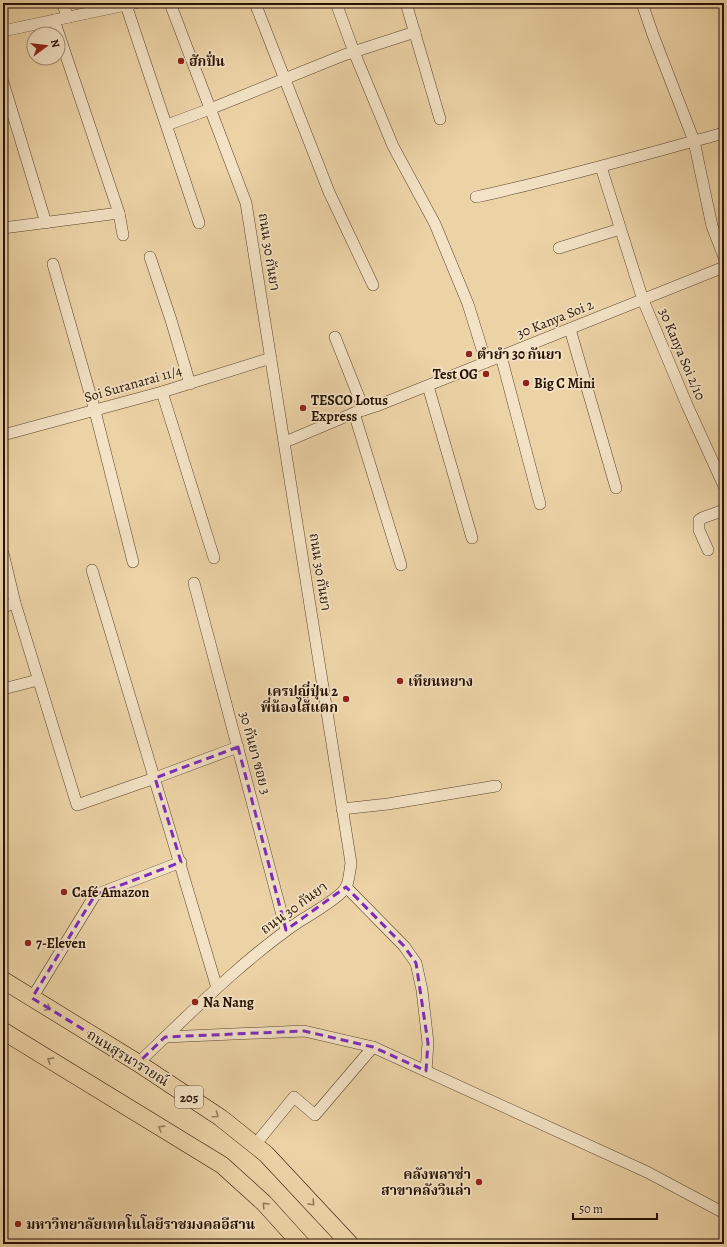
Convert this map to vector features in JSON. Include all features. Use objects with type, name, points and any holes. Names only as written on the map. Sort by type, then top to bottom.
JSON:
[{"type":"main road","name":"ถนนสุรนารายณ์","points":[[3,980],[138,1063],[221,1118],[254,1146],[266,1154],[350,1244]]},
{"type":"main road","points":[[3,1031],[222,1166],[264,1203],[301,1244]]},
{"type":"street","points":[[62,3],[68,17]]},
{"type":"street","name":"ถนน 30 กันยา","points":[[138,1063],[217,988],[258,953],[286,930],[336,897],[346,887],[351,863],[246,203],[170,3]]},
{"type":"street","points":[[255,3],[329,192],[373,285]]},
{"type":"street","points":[[336,3],[354,52],[393,146],[435,224],[468,304],[486,362]]},
{"type":"street","points":[[406,3],[440,118]]},
{"type":"street","points":[[642,3],[694,141],[712,226],[724,257]]},
{"type":"street","points":[[3,31],[131,4],[167,125],[199,223]]},
{"type":"street","points":[[54,20],[119,213],[123,235]]},
{"type":"street","points":[[167,125],[354,52],[415,32]]},
{"type":"street","points":[[3,82],[46,223]]},
{"type":"street","points":[[476,197],[601,167],[724,133]]},
{"type":"street","name":"30 Kanya Soi 2/10","points":[[601,167],[643,300],[687,405],[724,486]]},
{"type":"street","points":[[3,228],[119,213]]},
{"type":"street","points":[[559,248],[620,228]]},
{"type":"street","points":[[150,257],[190,384]]},
{"type":"street","points":[[53,264],[95,411],[134,562]]},
{"type":"street","name":"30 Kanya Soi 2","points":[[285,442],[359,411],[428,386],[724,267]]},
{"type":"street","points":[[570,329],[616,488]]},
{"type":"street","points":[[335,337],[359,411],[401,565]]},
{"type":"street","points":[[501,356],[540,504]]},
{"type":"street","name":"Soi Suranarai 11/4","points":[[3,435],[190,384],[271,358]]},
{"type":"street","points":[[428,386],[472,538]]},
{"type":"street","points":[[162,392],[214,558]]},
{"type":"street","points":[[708,550],[699,530],[699,520],[724,510]]},
{"type":"street","points":[[3,553],[15,603],[77,805],[238,747]]},
{"type":"street","points":[[92,570],[217,988]]},
{"type":"street","name":"30 กันยา ซอย 3","points":[[194,583],[286,930]]},
{"type":"street","points":[[3,607],[15,603]]},
{"type":"street","points":[[3,689],[38,680]]},
{"type":"street","points":[[342,809],[388,804],[496,786]]},
{"type":"street","points":[[32,998],[95,896],[180,862]]},
{"type":"street","points":[[346,887],[404,946],[416,963],[422,990],[428,1044],[426,1071]]},
{"type":"street","points":[[166,1037],[304,1031],[373,1048],[647,1172],[724,1213]]},
{"type":"street","points":[[254,1146],[294,1097],[315,1115],[373,1048]]},
{"type":"highlighted area","points":[[238,747],[286,930],[346,887],[404,946],[416,963],[428,1043],[426,1071],[373,1047],[304,1031],[165,1037],[138,1063],[32,998],[95,895],[181,862],[155,778]]},
{"type":"place","name":"ฮักปั่น","points":[[181,61]]},
{"type":"place","name":"ตำยำ 30 กันยา","points":[[469,354]]},
{"type":"place","name":"Test OG","points":[[486,374]]},
{"type":"place","name":"Big C Mini","points":[[526,383]]},
{"type":"place","name":"TESCO Lotus Express","points":[[303,408]]},
{"type":"place","name":"เทียนหยาง","points":[[400,681]]},
{"type":"place","name":"เครปญี่ปุ่น 2 พี่น้องไส้แตก","points":[[346,699]]},
{"type":"place","name":"Café Amazon","points":[[64,892]]},
{"type":"place","name":"7-Eleven","points":[[28,943]]},
{"type":"place","name":"Na Nang","points":[[195,1002]]},
{"type":"place","name":"คลังพลาซ่า สาขาคลังวินล่า","points":[[479,1182]]},
{"type":"place","name":"มหาวิทยาลัยเทคโนโลยีราชมงคลอีสาน","points":[[18,1224]]}]
